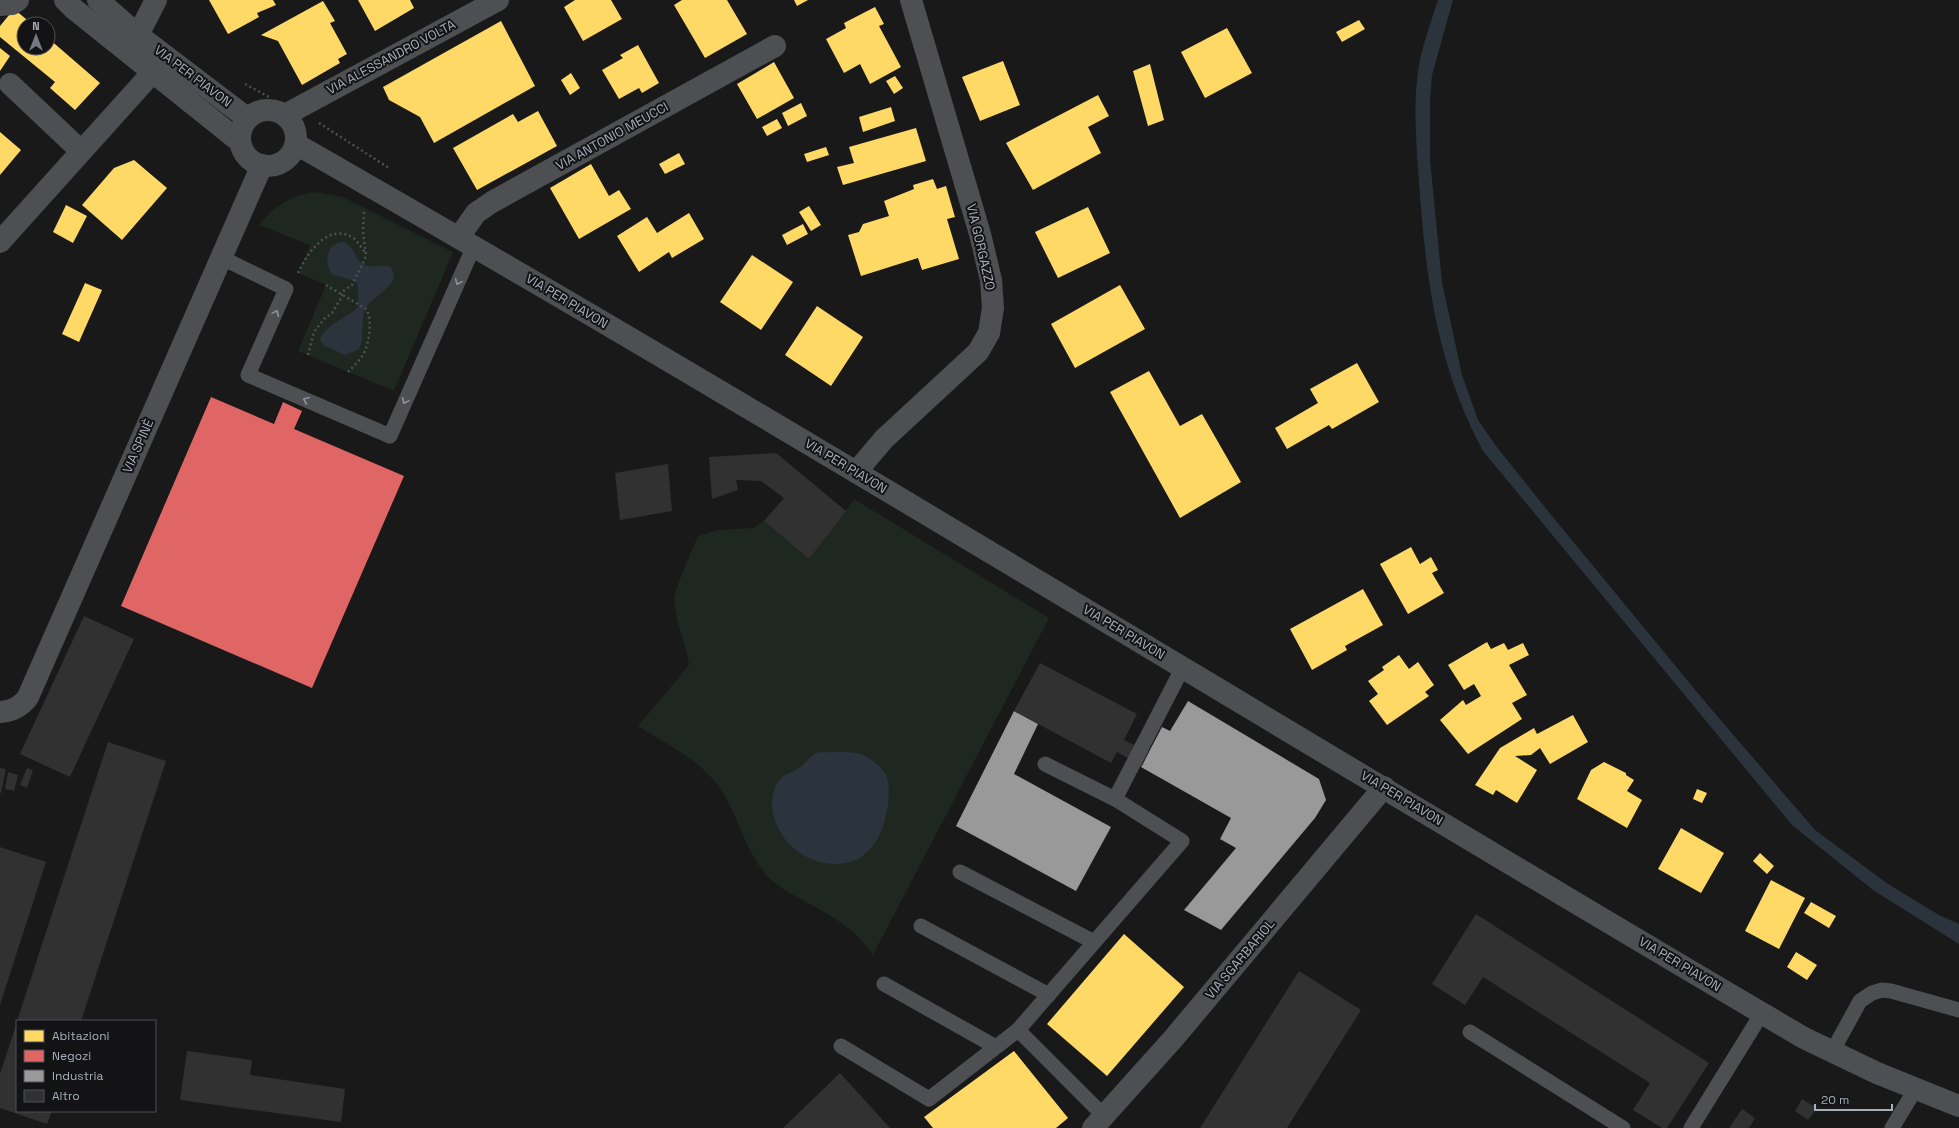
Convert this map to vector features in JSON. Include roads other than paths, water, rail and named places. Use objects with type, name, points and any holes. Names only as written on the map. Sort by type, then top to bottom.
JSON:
[{"type":"street","points":[[0,5],[12,4],[18,0]]},
{"type":"street","points":[[65,0],[152,73],[240,142],[248,157],[262,165],[280,164],[292,152],[296,144],[295,128],[285,115],[270,109],[254,113],[247,118],[242,125],[240,142]]},
{"type":"street","name":"VIA PER PIAVON","points":[[98,0],[138,34],[247,118]]},
{"type":"street","name":"VIA ALESSANDRO VOLTA","points":[[285,115],[498,0]]},
{"type":"street","name":"VIA GORGAZZO","points":[[856,472],[884,439],[978,352],[989,333],[993,308],[991,280],[980,234],[911,0]]},
{"type":"street","points":[[138,34],[152,1]]},
{"type":"street","name":"VIA ANTONIO MEUCCI","points":[[466,242],[476,213],[492,202],[775,46]]},
{"type":"street","points":[[0,242],[152,73]]},
{"type":"street","points":[[10,84],[81,151]]},
{"type":"street","name":"VIA PER PIAVON","points":[[296,144],[466,242],[856,472],[1762,1014],[1832,1052],[1915,1090],[1959,1106]]},
{"type":"street","name":"VIA SPINÈ","points":[[0,712],[17,707],[24,703],[28,697],[262,165]]},
{"type":"street","name":"VIA SGARBARIOL","points":[[1098,1122],[1173,1039],[1384,787]]},
{"type":"lane","points":[[222,258],[286,289],[248,375],[390,436],[466,242]]},
{"type":"lane","points":[[1115,798],[1183,667]]},
{"type":"lane","points":[[841,1046],[929,1099],[1018,1030],[1182,841],[1115,798],[1045,764]]},
{"type":"lane","points":[[960,872],[1094,942]]},
{"type":"lane","points":[[922,926],[1049,995]]},
{"type":"lane","points":[[884,984],[996,1047]]},
{"type":"lane","points":[[1832,1052],[1860,1001],[1872,992],[1882,990],[1892,991],[1959,1010]]},
{"type":"lane","points":[[1691,1128],[1762,1014]]},
{"type":"lane","points":[[1018,1030],[1098,1122]]},
{"type":"lane","points":[[1470,1032],[1623,1128]]},
{"type":"lane","points":[[1892,1128],[1915,1090]]}]
